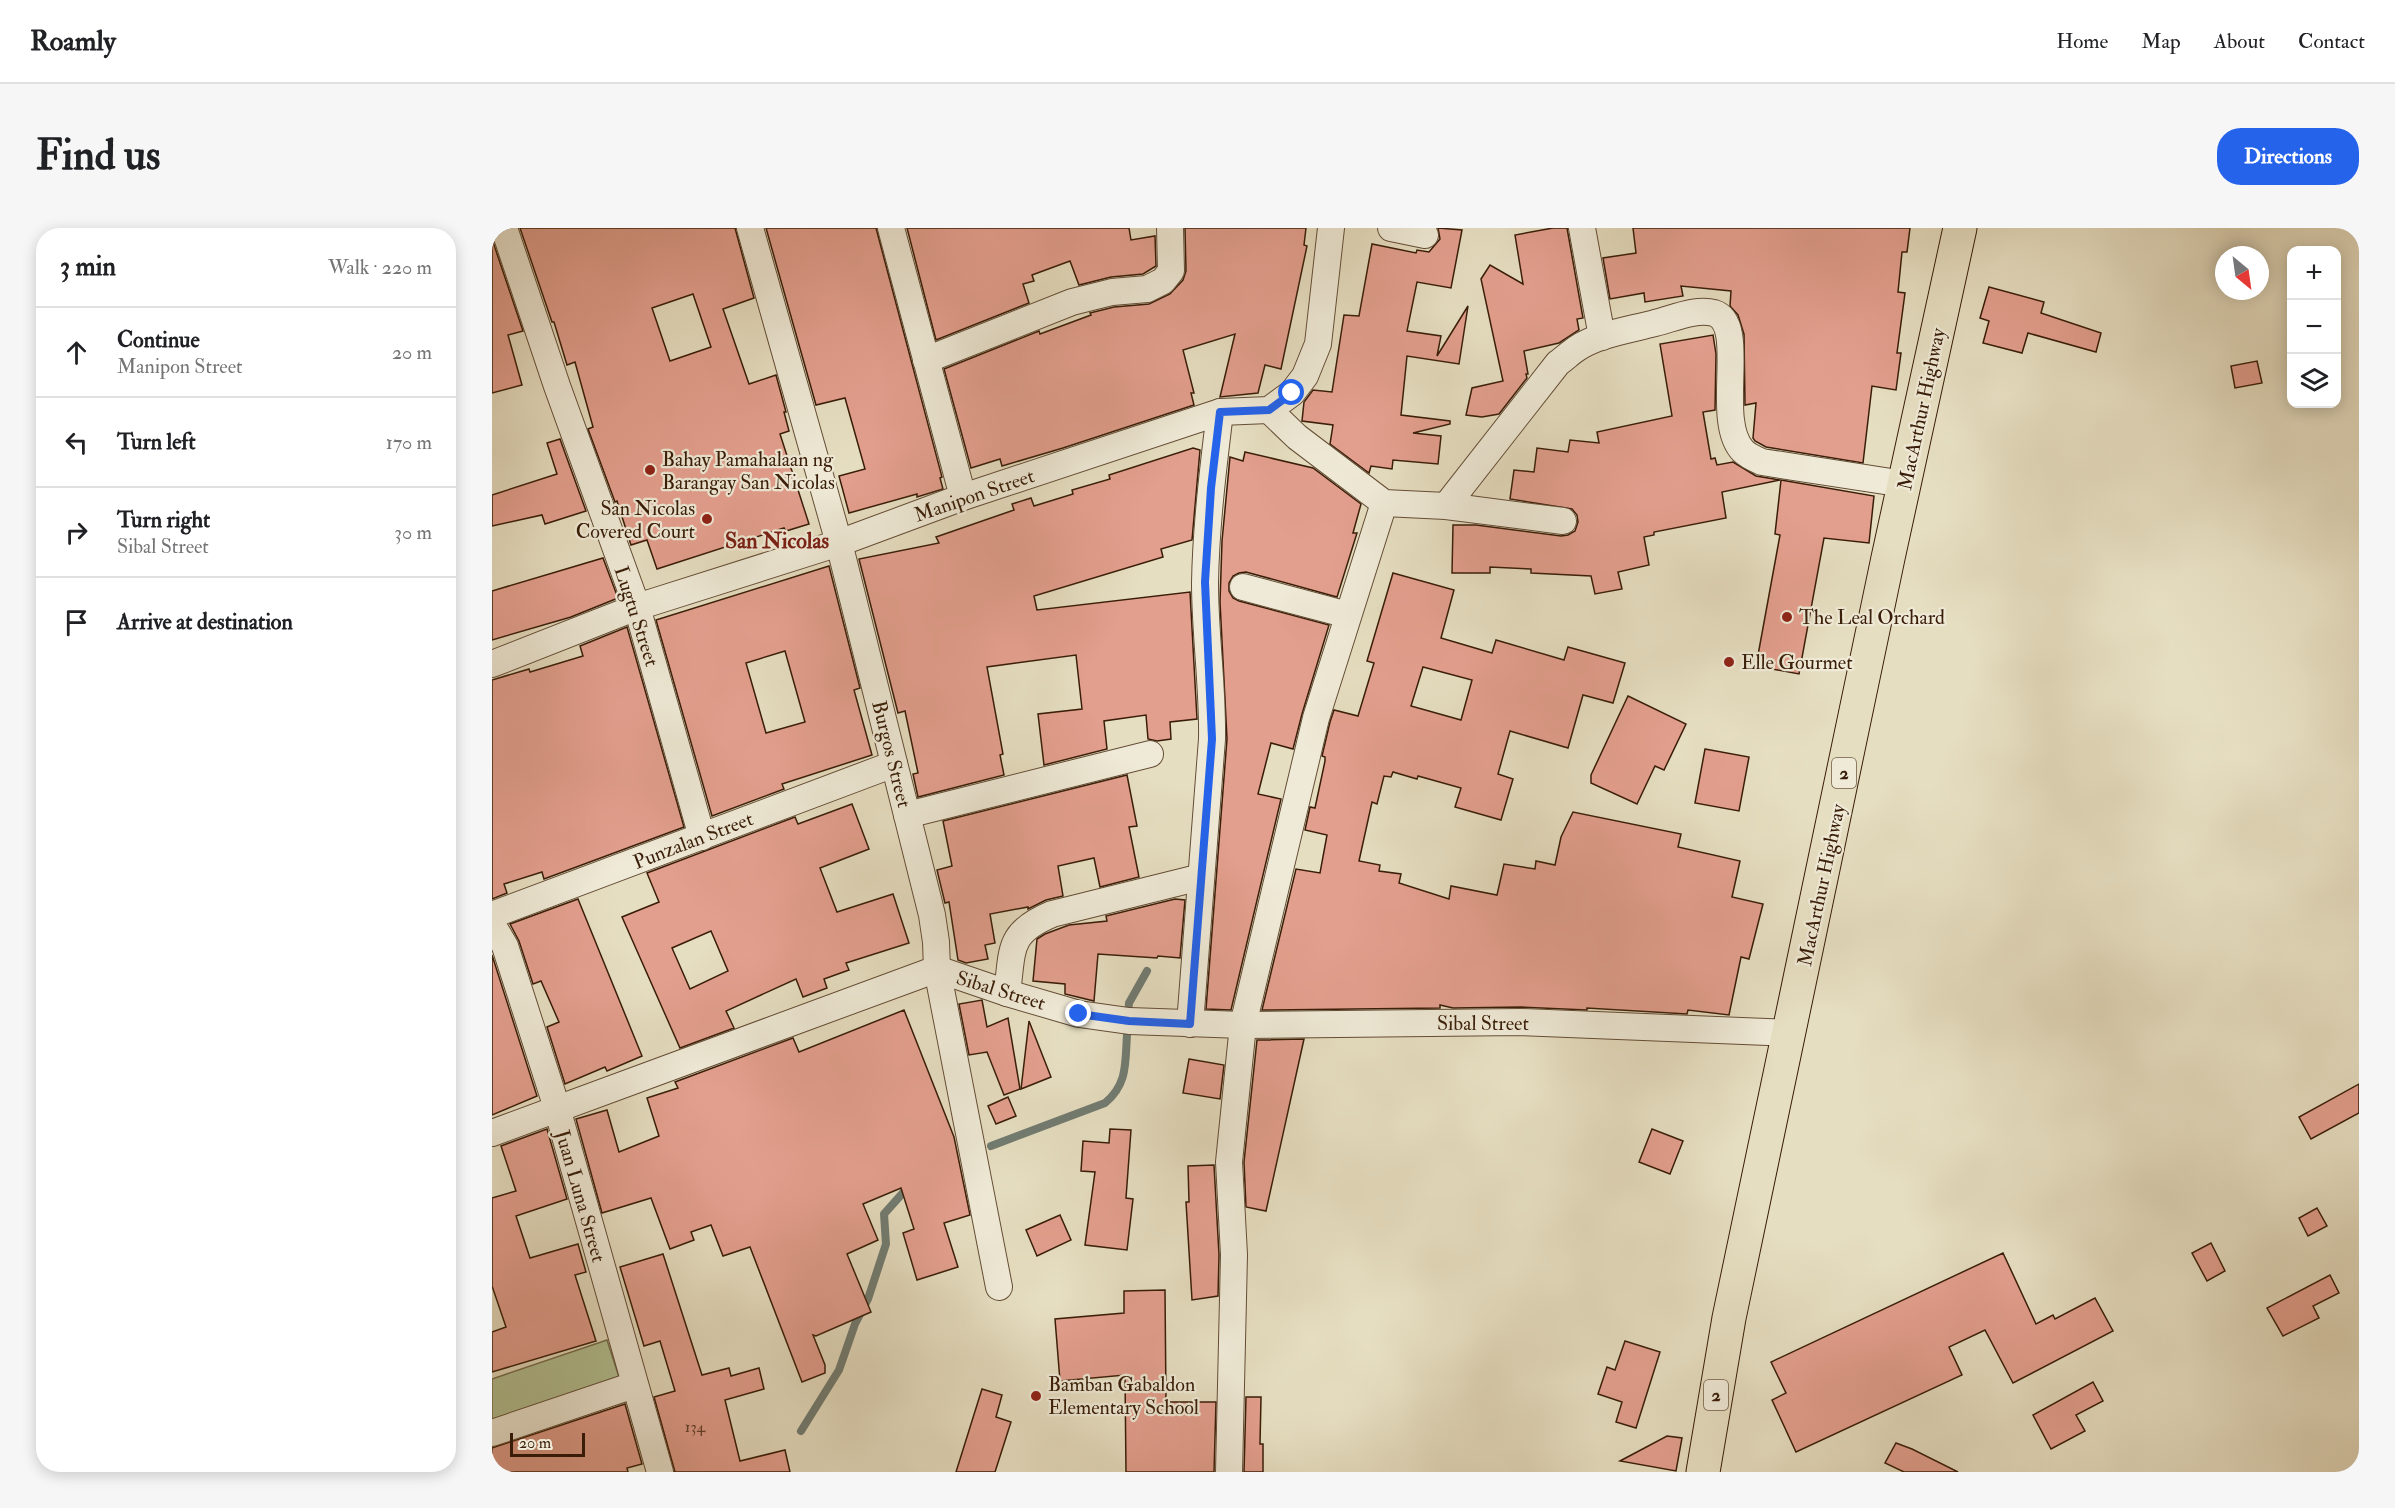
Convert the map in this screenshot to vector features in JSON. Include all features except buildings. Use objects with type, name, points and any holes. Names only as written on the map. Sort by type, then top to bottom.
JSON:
[{"type":"highway","name":"MacArthur Highway","points":[[1703,1472],[1729,1318],[1960,228]]},
{"type":"street","name":"Lugtu Street","points":[[504,228],[557,386],[638,607],[702,837]]},
{"type":"street","name":"Burgos Street","points":[[750,228],[839,543],[932,915],[937,969],[999,1287]]},
{"type":"street","points":[[891,228],[963,497]]},
{"type":"street","points":[[926,360],[1072,302],[1112,292],[1147,289],[1163,281],[1171,271],[1170,228]]},
{"type":"street","points":[[1331,228],[1318,344],[1305,376],[1292,393],[1269,410],[1297,437],[1384,503],[1446,506],[1563,521]]},
{"type":"street","points":[[1391,228],[1425,235]]},
{"type":"street","points":[[1582,228],[1602,337]]},
{"type":"street","points":[[1446,506],[1558,363],[1577,348],[1602,337],[1697,312],[1713,313],[1723,319],[1729,331],[1730,424],[1732,433],[1742,450],[1762,462],[1904,484]]},
{"type":"street","name":"Manipon Street","points":[[492,664],[638,607],[839,543],[963,497],[1220,412],[1269,410]]},
{"type":"street","points":[[1190,1024],[1213,720],[1205,582],[1211,488],[1220,412]]},
{"type":"street","points":[[1229,1472],[1234,1255],[1229,1162],[1243,1025],[1316,718],[1384,503]]},
{"type":"street","points":[[1243,587],[1348,615]]},
{"type":"street","points":[[907,815],[1150,754]]},
{"type":"street","name":"Punzalan Street","points":[[492,915],[894,764]]},
{"type":"street","points":[[1007,993],[1013,947],[1017,937],[1034,922],[1052,914],[1201,878]]},
{"type":"street","name":"Juan Luna Street","points":[[492,924],[505,946],[557,1108],[660,1472]]},
{"type":"street","name":"Sibal Street","points":[[492,1133],[937,969],[1079,1014],[1129,1021],[1243,1025],[1521,1022],[1790,1033]]},
{"type":"street","points":[[492,1433],[634,1385]]},
{"type":"green space","points":[[607,1340],[619,1377],[492,1420],[492,1379]]},
{"type":"waterway","points":[[1128,1014],[1129,1003],[1147,971]]},
{"type":"waterway","points":[[991,1146],[1105,1103],[1122,1081],[1127,1035]]},
{"type":"waterway","points":[[801,1431],[839,1370],[855,1324],[868,1299],[886,1244],[884,1214],[909,1186]]},
{"type":"place","name":"Bahay Pamahalaan ng Barangay San Nicolas","points":[[650,470]]},
{"type":"place","name":"San Nicolas Covered Court","points":[[707,519]]},
{"type":"place","name":"The Leal Orchard","points":[[1787,617]]},
{"type":"place","name":"Elle Gourmet","points":[[1729,662]]},
{"type":"place","name":"Bamban Gabaldon Elementary School","points":[[1036,1396]]},
{"type":"district","name":"San Nicolas","points":[[777,540]]},
{"type":"route","points":[[1079,1014],[1129,1021],[1190,1024],[1212,739],[1213,710],[1205,582],[1211,488],[1220,412],[1269,410],[1292,393]]}]
